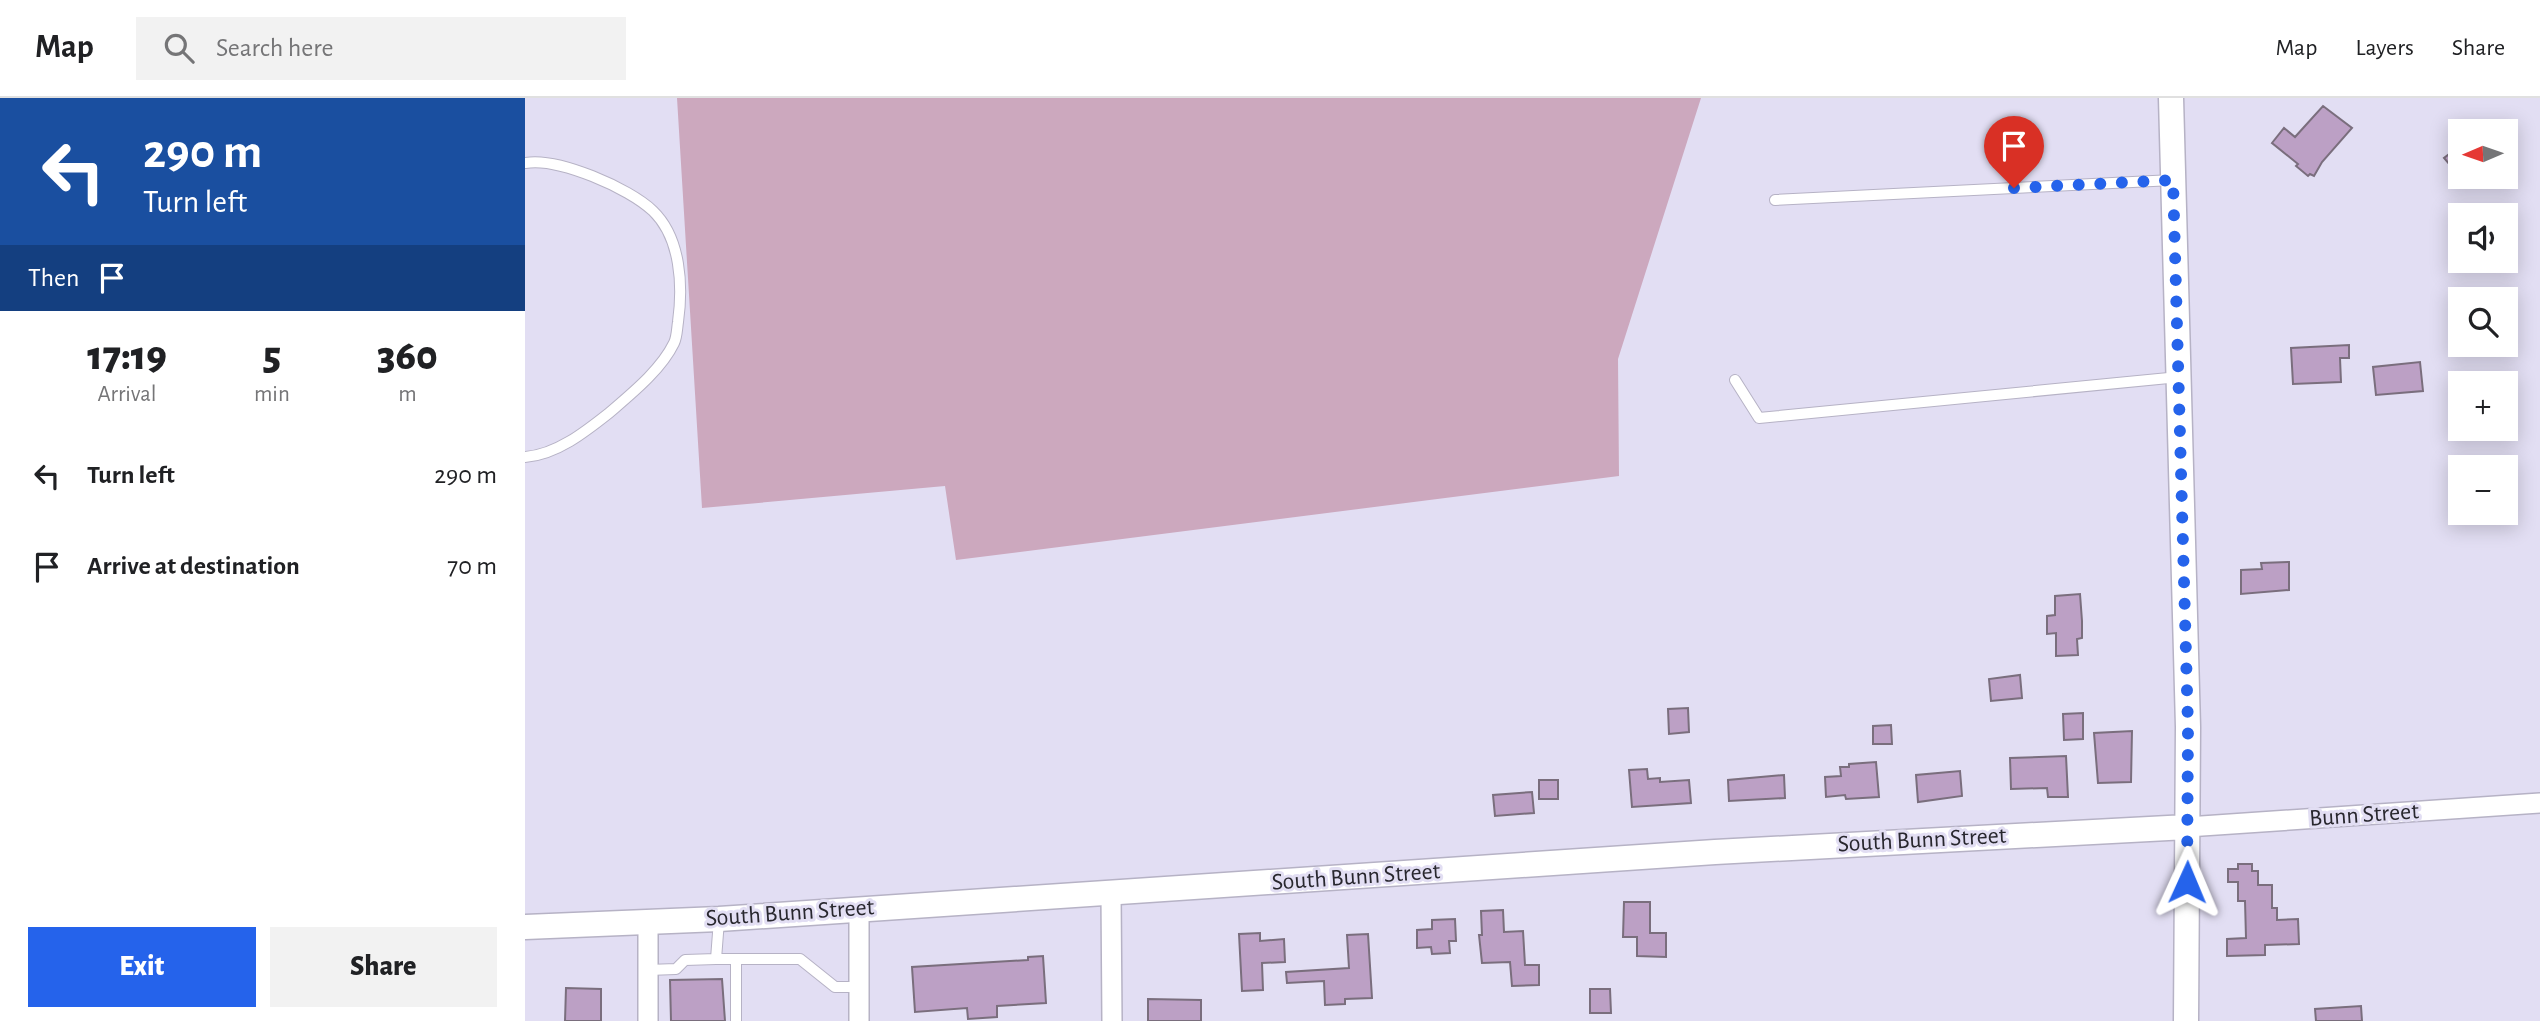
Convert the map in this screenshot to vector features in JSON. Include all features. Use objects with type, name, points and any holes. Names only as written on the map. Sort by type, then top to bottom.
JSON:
[{"type":"street","points":[[2171,98],[2188,727],[2186,1021]]},
{"type":"street","name":"Bunn Street","points":[[2187,827],[2540,803]]},
{"type":"street","name":"South Bunn Street","points":[[525,927],[719,919],[1715,852],[2187,827]]},
{"type":"street","points":[[1111,893],[1112,1021]]},
{"type":"street","points":[[859,909],[859,1021]]},
{"type":"street","points":[[648,922],[648,1021]]},
{"type":"lane","points":[[525,163],[565,167],[607,181],[653,211],[669,235],[679,269],[681,301],[675,342],[654,371],[584,433],[538,456],[525,457]]},
{"type":"lane","points":[[1775,200],[2173,180]]},
{"type":"lane","points":[[1735,380],[1759,418],[2180,377]]},
{"type":"lane","points":[[716,959],[719,919]]},
{"type":"lane","points":[[736,959],[736,1021]]},
{"type":"lane","points":[[648,970],[676,969],[685,960],[800,959],[835,987],[860,987]]},
{"type":"shaded area","points":[[677,98],[1701,98],[1618,359],[1619,476],[956,560],[945,486],[702,508]]},
{"type":"building","points":[[2323,106],[2352,128],[2322,162],[2314,176],[2308,176],[2272,143],[2284,128],[2295,137]]},
{"type":"building","points":[[2349,345],[2349,358],[2340,358],[2341,382],[2293,384],[2291,348]]},
{"type":"building","points":[[2420,362],[2423,391],[2376,395],[2373,367]]},
{"type":"building","points":[[2289,562],[2289,590],[2241,594],[2241,570],[2262,569],[2261,563]]},
{"type":"building","points":[[2080,594],[2082,638],[2077,639],[2078,655],[2056,656],[2056,633],[2047,634],[2047,616],[2055,615],[2055,596]]},
{"type":"building","points":[[2020,675],[2022,698],[1991,701],[1989,679]]},
{"type":"building","points":[[1688,708],[1689,732],[1669,734],[1668,709]]},
{"type":"building","points":[[2083,713],[2083,739],[2064,740],[2063,714]]},
{"type":"building","points":[[1891,725],[1892,744],[1873,744],[1873,726]]},
{"type":"building","points":[[2132,731],[2131,782],[2098,783],[2094,733]]},
{"type":"building","points":[[2066,756],[2068,797],[2048,797],[2047,788],[2011,789],[2010,758]]},
{"type":"building","points":[[1876,762],[1879,797],[1826,797],[1825,777],[1841,776],[1840,767],[1849,767],[1849,764]]},
{"type":"building","points":[[1647,769],[1648,779],[1660,778],[1660,782],[1689,780],[1691,803],[1632,807],[1629,770]]},
{"type":"building","points":[[1960,771],[1962,796],[1918,802],[1916,775]]},
{"type":"building","points":[[1784,775],[1785,798],[1729,801],[1728,780]]},
{"type":"building","points":[[1539,780],[1558,780],[1558,799],[1539,799]]},
{"type":"building","points":[[1532,792],[1534,813],[1495,816],[1493,795]]},
{"type":"building","points":[[2238,864],[2252,864],[2252,871],[2258,871],[2258,885],[2272,885],[2272,908],[2277,908],[2277,920],[2298,919],[2299,944],[2265,945],[2265,955],[2227,956],[2227,939],[2246,938],[2245,901],[2238,901],[2238,882],[2228,882],[2228,869],[2238,869]]},
{"type":"building","points":[[1624,902],[1650,902],[1650,933],[1666,933],[1666,957],[1637,956],[1637,937],[1623,937]]},
{"type":"building","points":[[1503,910],[1504,932],[1523,931],[1525,965],[1539,965],[1539,985],[1512,986],[1510,962],[1482,963],[1479,935],[1482,935],[1481,911]]},
{"type":"building","points":[[1455,919],[1456,941],[1449,941],[1450,953],[1432,954],[1431,947],[1417,948],[1417,930],[1432,929],[1432,920]]},
{"type":"building","points":[[1260,933],[1260,941],[1284,939],[1285,962],[1262,963],[1263,990],[1242,991],[1239,934]]},
{"type":"building","points":[[1368,934],[1372,998],[1345,999],[1345,1004],[1325,1005],[1324,981],[1287,983],[1286,972],[1349,968],[1347,935]]},
{"type":"building","points":[[1043,956],[1046,1003],[997,1006],[997,1017],[968,1019],[967,1008],[915,1012],[912,967],[1028,960],[1028,957]]},
{"type":"building","points":[[722,979],[725,1021],[671,1021],[670,980]]},
{"type":"building","points":[[566,988],[601,989],[601,1021],[565,1021]]},
{"type":"building","points":[[1590,989],[1610,989],[1611,1013],[1590,1013]]},
{"type":"building","points":[[1148,999],[1201,1000],[1201,1021],[1148,1021]]},
{"type":"building","points":[[2361,1006],[2362,1021],[2316,1021],[2315,1009]]},
{"type":"route","points":[[2014,188],[2173,180],[2188,727],[2187,882]]}]
